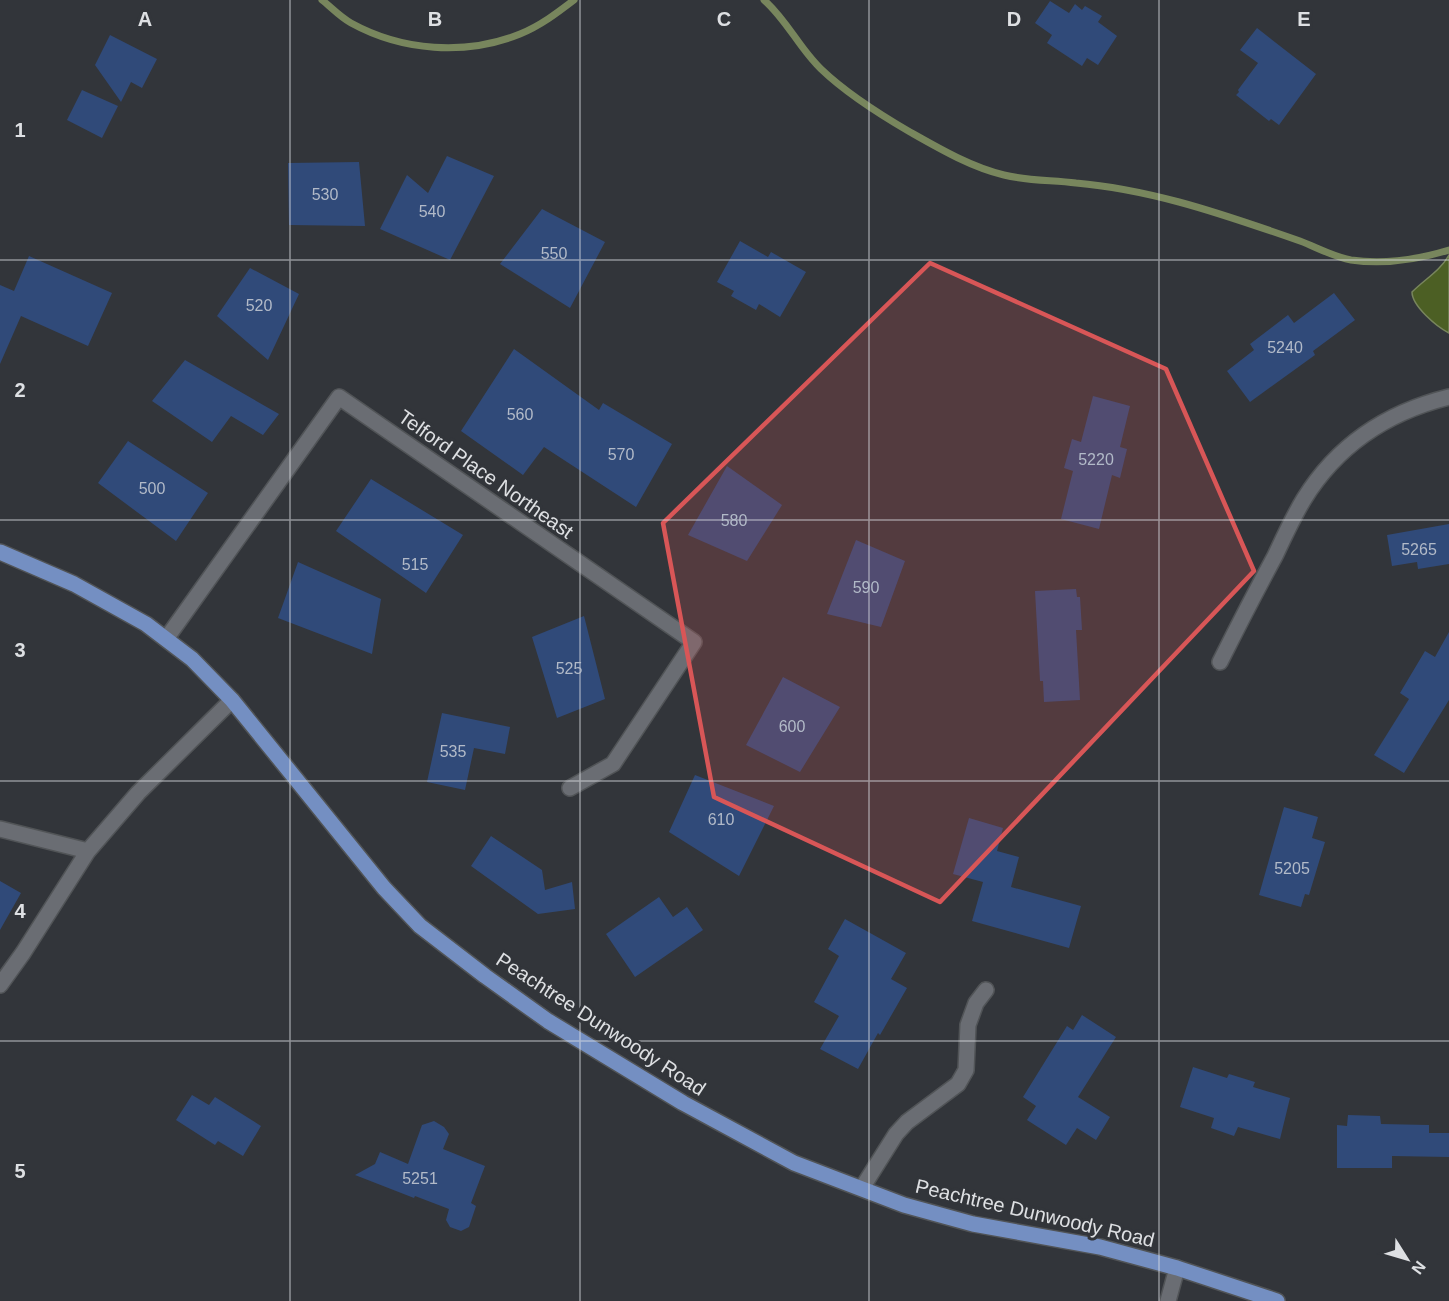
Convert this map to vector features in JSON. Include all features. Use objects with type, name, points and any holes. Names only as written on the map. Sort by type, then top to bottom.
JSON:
[{"type":"main road","name":"Peachtree Dunwoody Road","points":[[0,552],[74,584],[146,624],[192,659],[232,700],[384,888],[420,926],[476,970],[548,1021],[683,1103],[794,1163],[904,1205],[973,1224],[1100,1247],[1177,1268],[1277,1301]]},
{"type":"street","name":"Telford Place Northeast","points":[[166,639],[339,397],[694,642],[613,764],[570,788]]},
{"type":"street","points":[[1220,662],[1304,499],[1323,472],[1350,444],[1384,420],[1422,403],[1449,397]]},
{"type":"street","points":[[0,985],[88,852],[138,793],[232,700]]},
{"type":"street","points":[[0,829],[88,852]]},
{"type":"street","points":[[862,1188],[896,1134],[907,1122],[958,1084],[966,1070],[968,1025],[976,1003],[986,990]]},
{"type":"street","points":[[1168,1301],[1177,1268]]},
{"type":"highlighted area","points":[[930,263],[1166,369],[1254,571],[940,902],[714,797],[663,523]]},
{"type":"shaded area","points":[[1449,255],[1449,333],[1421,310],[1412,292],[1437,270]]},
{"type":"building","points":[[1050,1],[1069,13],[1075,4],[1082,10],[1085,6],[1102,16],[1098,22],[1117,36],[1098,65],[1087,58],[1082,66],[1047,43],[1052,35],[1035,23]]},
{"type":"building","points":[[1257,28],[1316,74],[1279,125],[1271,119],[1269,121],[1236,95],[1258,63],[1240,50]]},
{"type":"building","points":[[110,35],[157,59],[142,88],[131,82],[121,102],[95,65]]},
{"type":"building","points":[[82,90],[118,106],[102,138],[67,120]]},
{"type":"building","points":[[447,156],[494,176],[450,260],[380,229],[407,175],[428,193]]},
{"type":"building","points":[[359,162],[365,226],[289,225],[288,163]]},
{"type":"building","points":[[542,209],[605,242],[570,308],[500,264]]},
{"type":"building","points":[[740,241],[768,257],[771,252],[806,272],[780,317],[759,304],[756,310],[731,296],[734,291],[717,282]]},
{"type":"building","points":[[29,256],[112,293],[88,346],[21,316],[0,364],[0,285],[14,291]]},
{"type":"building","points":[[250,268],[299,294],[268,360],[217,316]]},
{"type":"building","points":[[1334,293],[1355,320],[1313,351],[1315,355],[1250,402],[1227,371],[1254,350],[1250,344],[1288,315],[1294,323]]},
{"type":"building","points":[[514,349],[599,410],[603,403],[672,444],[636,507],[544,447],[523,475],[461,431]]},
{"type":"building","points":[[185,360],[279,414],[263,435],[231,416],[212,442],[152,401]]},
{"type":"building","points":[[1093,396],[1130,406],[1120,447],[1127,449],[1120,478],[1112,475],[1099,529],[1061,519],[1073,471],[1064,468],[1072,439],[1081,442]]},
{"type":"building","points":[[128,441],[208,493],[176,541],[98,483]]},
{"type":"building","points":[[727,466],[782,505],[747,561],[688,535]]},
{"type":"building","points":[[371,479],[463,535],[426,593],[336,531]]},
{"type":"building","points":[[1449,524],[1449,564],[1418,569],[1417,562],[1392,566],[1387,535]]},
{"type":"building","points":[[856,540],[905,561],[881,627],[827,614]]},
{"type":"building","points":[[298,562],[381,599],[372,654],[278,618]]},
{"type":"building","points":[[1076,589],[1077,597],[1080,597],[1082,630],[1076,630],[1080,700],[1044,702],[1043,681],[1040,681],[1035,591]]},
{"type":"building","points":[[584,616],[605,699],[557,718],[532,637]]},
{"type":"building","points":[[1449,632],[1449,700],[1404,773],[1374,755],[1409,699],[1400,693],[1425,651],[1435,657]]},
{"type":"building","points":[[783,677],[840,707],[800,772],[746,745]]},
{"type":"building","points":[[442,713],[510,727],[505,754],[474,748],[465,790],[427,782]]},
{"type":"building","points":[[695,775],[774,806],[739,876],[669,832]]},
{"type":"building","points":[[1284,807],[1318,817],[1312,838],[1325,842],[1309,895],[1305,894],[1301,907],[1259,895]]},
{"type":"building","points":[[969,818],[1003,828],[997,851],[1019,857],[1011,887],[1081,906],[1069,948],[972,921],[983,882],[953,874]]},
{"type":"building","points":[[491,836],[542,870],[545,890],[572,882],[575,909],[538,914],[471,866]]},
{"type":"building","points":[[0,881],[21,893],[0,930]]},
{"type":"building","points":[[659,897],[673,917],[687,907],[703,930],[635,977],[606,934]]},
{"type":"building","points":[[845,919],[906,953],[891,979],[907,988],[858,1069],[820,1049],[839,1016],[814,1002],[839,956],[828,949]]},
{"type":"building","points":[[1082,1015],[1116,1037],[1078,1097],[1110,1117],[1096,1140],[1077,1128],[1066,1145],[1027,1120],[1036,1106],[1023,1097],[1067,1026],[1073,1030]]},
{"type":"building","points":[[1193,1067],[1227,1078],[1229,1074],[1255,1082],[1253,1087],[1290,1098],[1280,1139],[1238,1127],[1234,1136],[1211,1128],[1214,1118],[1180,1107]]},
{"type":"building","points":[[192,1095],[209,1105],[215,1097],[261,1126],[243,1156],[218,1141],[215,1145],[176,1120]]},
{"type":"building","points":[[1348,1115],[1380,1116],[1381,1124],[1429,1125],[1429,1133],[1449,1133],[1449,1157],[1392,1156],[1392,1168],[1337,1168],[1337,1125],[1347,1126]]},
{"type":"building","points":[[434,1121],[444,1127],[449,1134],[443,1149],[485,1166],[471,1203],[476,1206],[469,1227],[461,1231],[450,1227],[446,1220],[449,1209],[355,1175],[375,1164],[380,1152],[408,1164],[422,1125]]},
{"type":"waterway","points":[[322,0],[347,21],[391,40],[412,45],[456,48],[478,46],[520,34],[541,23],[574,0]]},
{"type":"waterway","points":[[764,0],[780,16],[813,61],[852,95],[910,132],[956,157],[992,172],[1013,177],[1128,190],[1166,199],[1240,220],[1351,260],[1400,261],[1449,250]]}]
